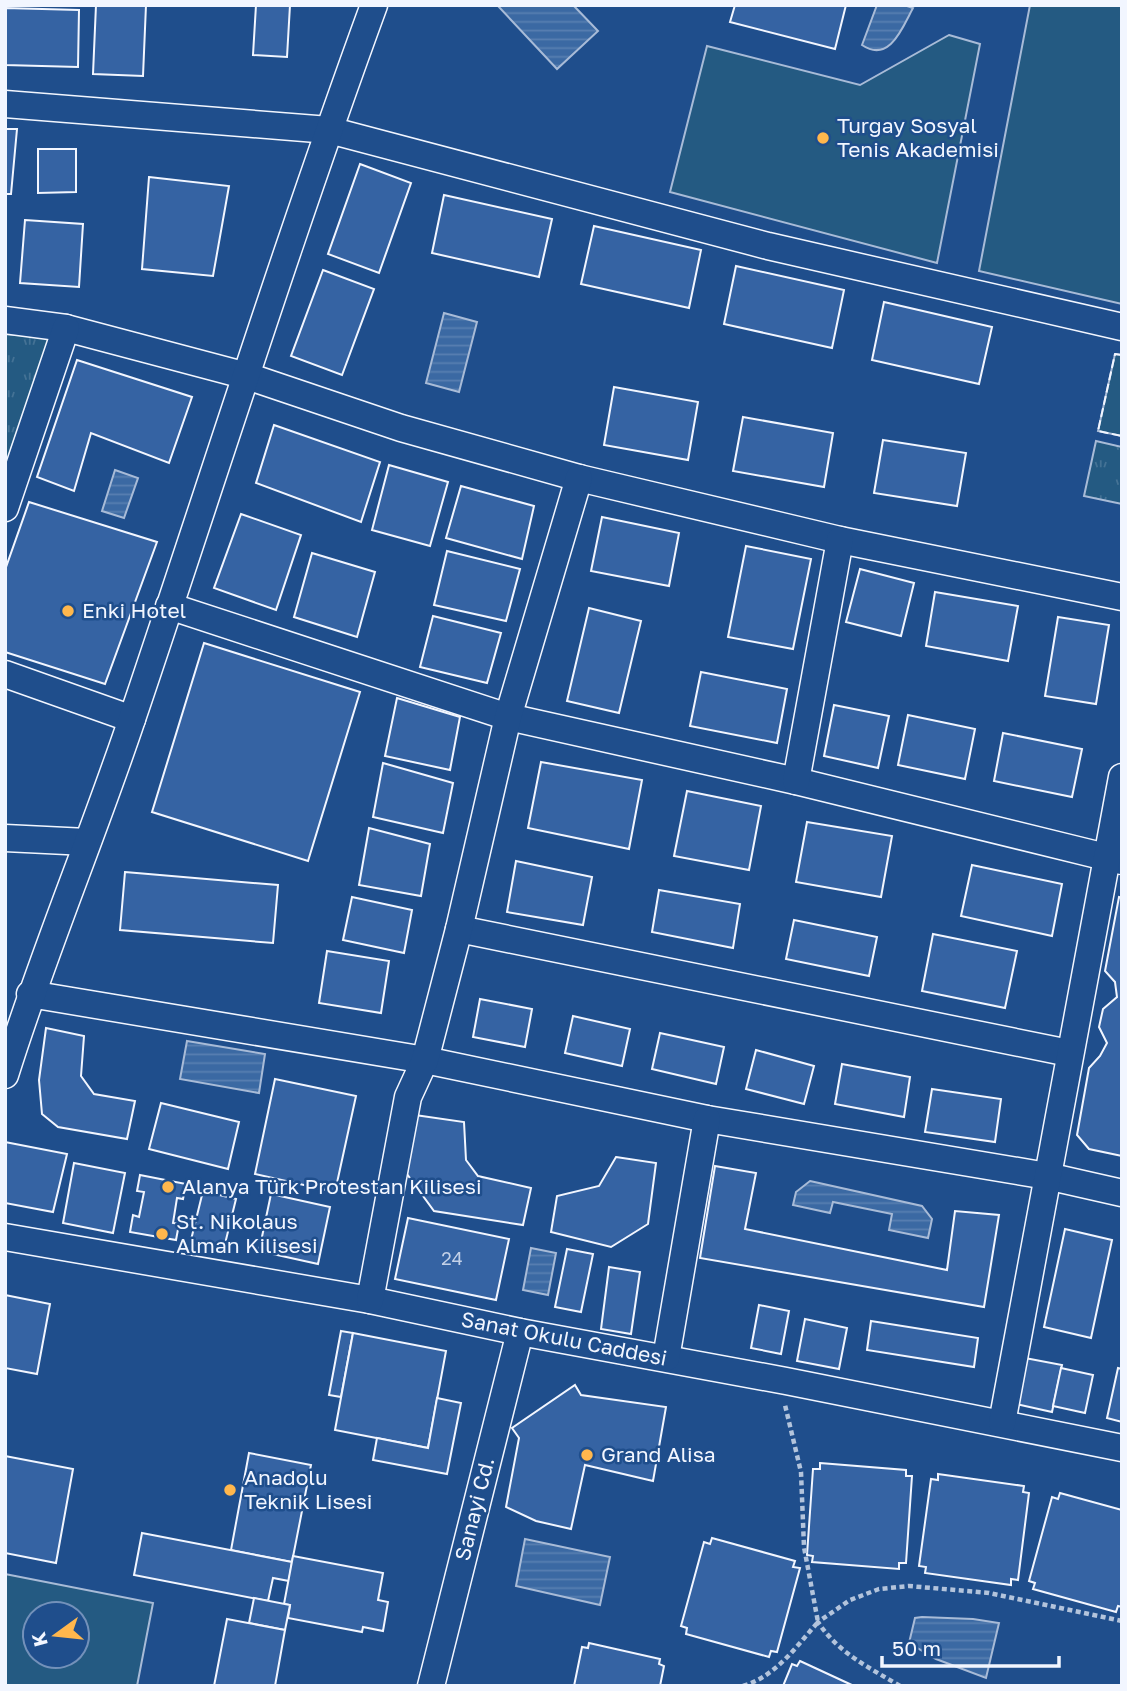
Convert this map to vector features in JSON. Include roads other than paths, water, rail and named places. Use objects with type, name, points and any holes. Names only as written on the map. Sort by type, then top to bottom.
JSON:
[{"type":"street","points":[[5,1074],[12,1031],[30,994],[132,719],[328,130],[374,5]]},
{"type":"street","points":[[5,104],[328,130],[768,246],[1122,327]]},
{"type":"street","points":[[5,320],[66,328],[247,376],[401,428],[579,478],[840,540],[1122,597]]},
{"type":"street","points":[[5,508],[66,328]]},
{"type":"street","points":[[370,1300],[408,1097],[425,1060],[459,929],[508,717],[579,478]]},
{"type":"street","points":[[796,781],[840,540]]},
{"type":"street","points":[[169,606],[508,717],[796,781],[1115,860]]},
{"type":"street","points":[[5,674],[132,719]]},
{"type":"street","points":[[1002,1423],[1069,1053],[1115,860],[1122,777]]},
{"type":"street","points":[[5,838],[87,842]]},
{"type":"street","points":[[459,929],[1069,1053]]},
{"type":"street","points":[[30,994],[425,1060],[708,1119],[1046,1176],[1122,1193]]},
{"type":"street","points":[[666,1358],[708,1119]]},
{"type":"street","name":"Sanat Okulu Caddesi","points":[[5,1237],[370,1300],[520,1332],[786,1381],[1122,1448]]},
{"type":"street","name":"Sanayi Cd.","points":[[431,1686],[520,1332]]},
{"type":"place","name":"Turgay Sosyal Tenis Akademisi","points":[[823,138]]},
{"type":"place","name":"Enki Hotel","points":[[68,611]]},
{"type":"place","name":"Alanya Türk Protestan Kilisesi","points":[[168,1187]]},
{"type":"place","name":"St. Nikolaus Alman Kilisesi","points":[[162,1234]]},
{"type":"place","name":"Grand Alisa","points":[[587,1455]]},
{"type":"place","name":"Anadolu Teknik Lisesi","points":[[230,1490]]}]
